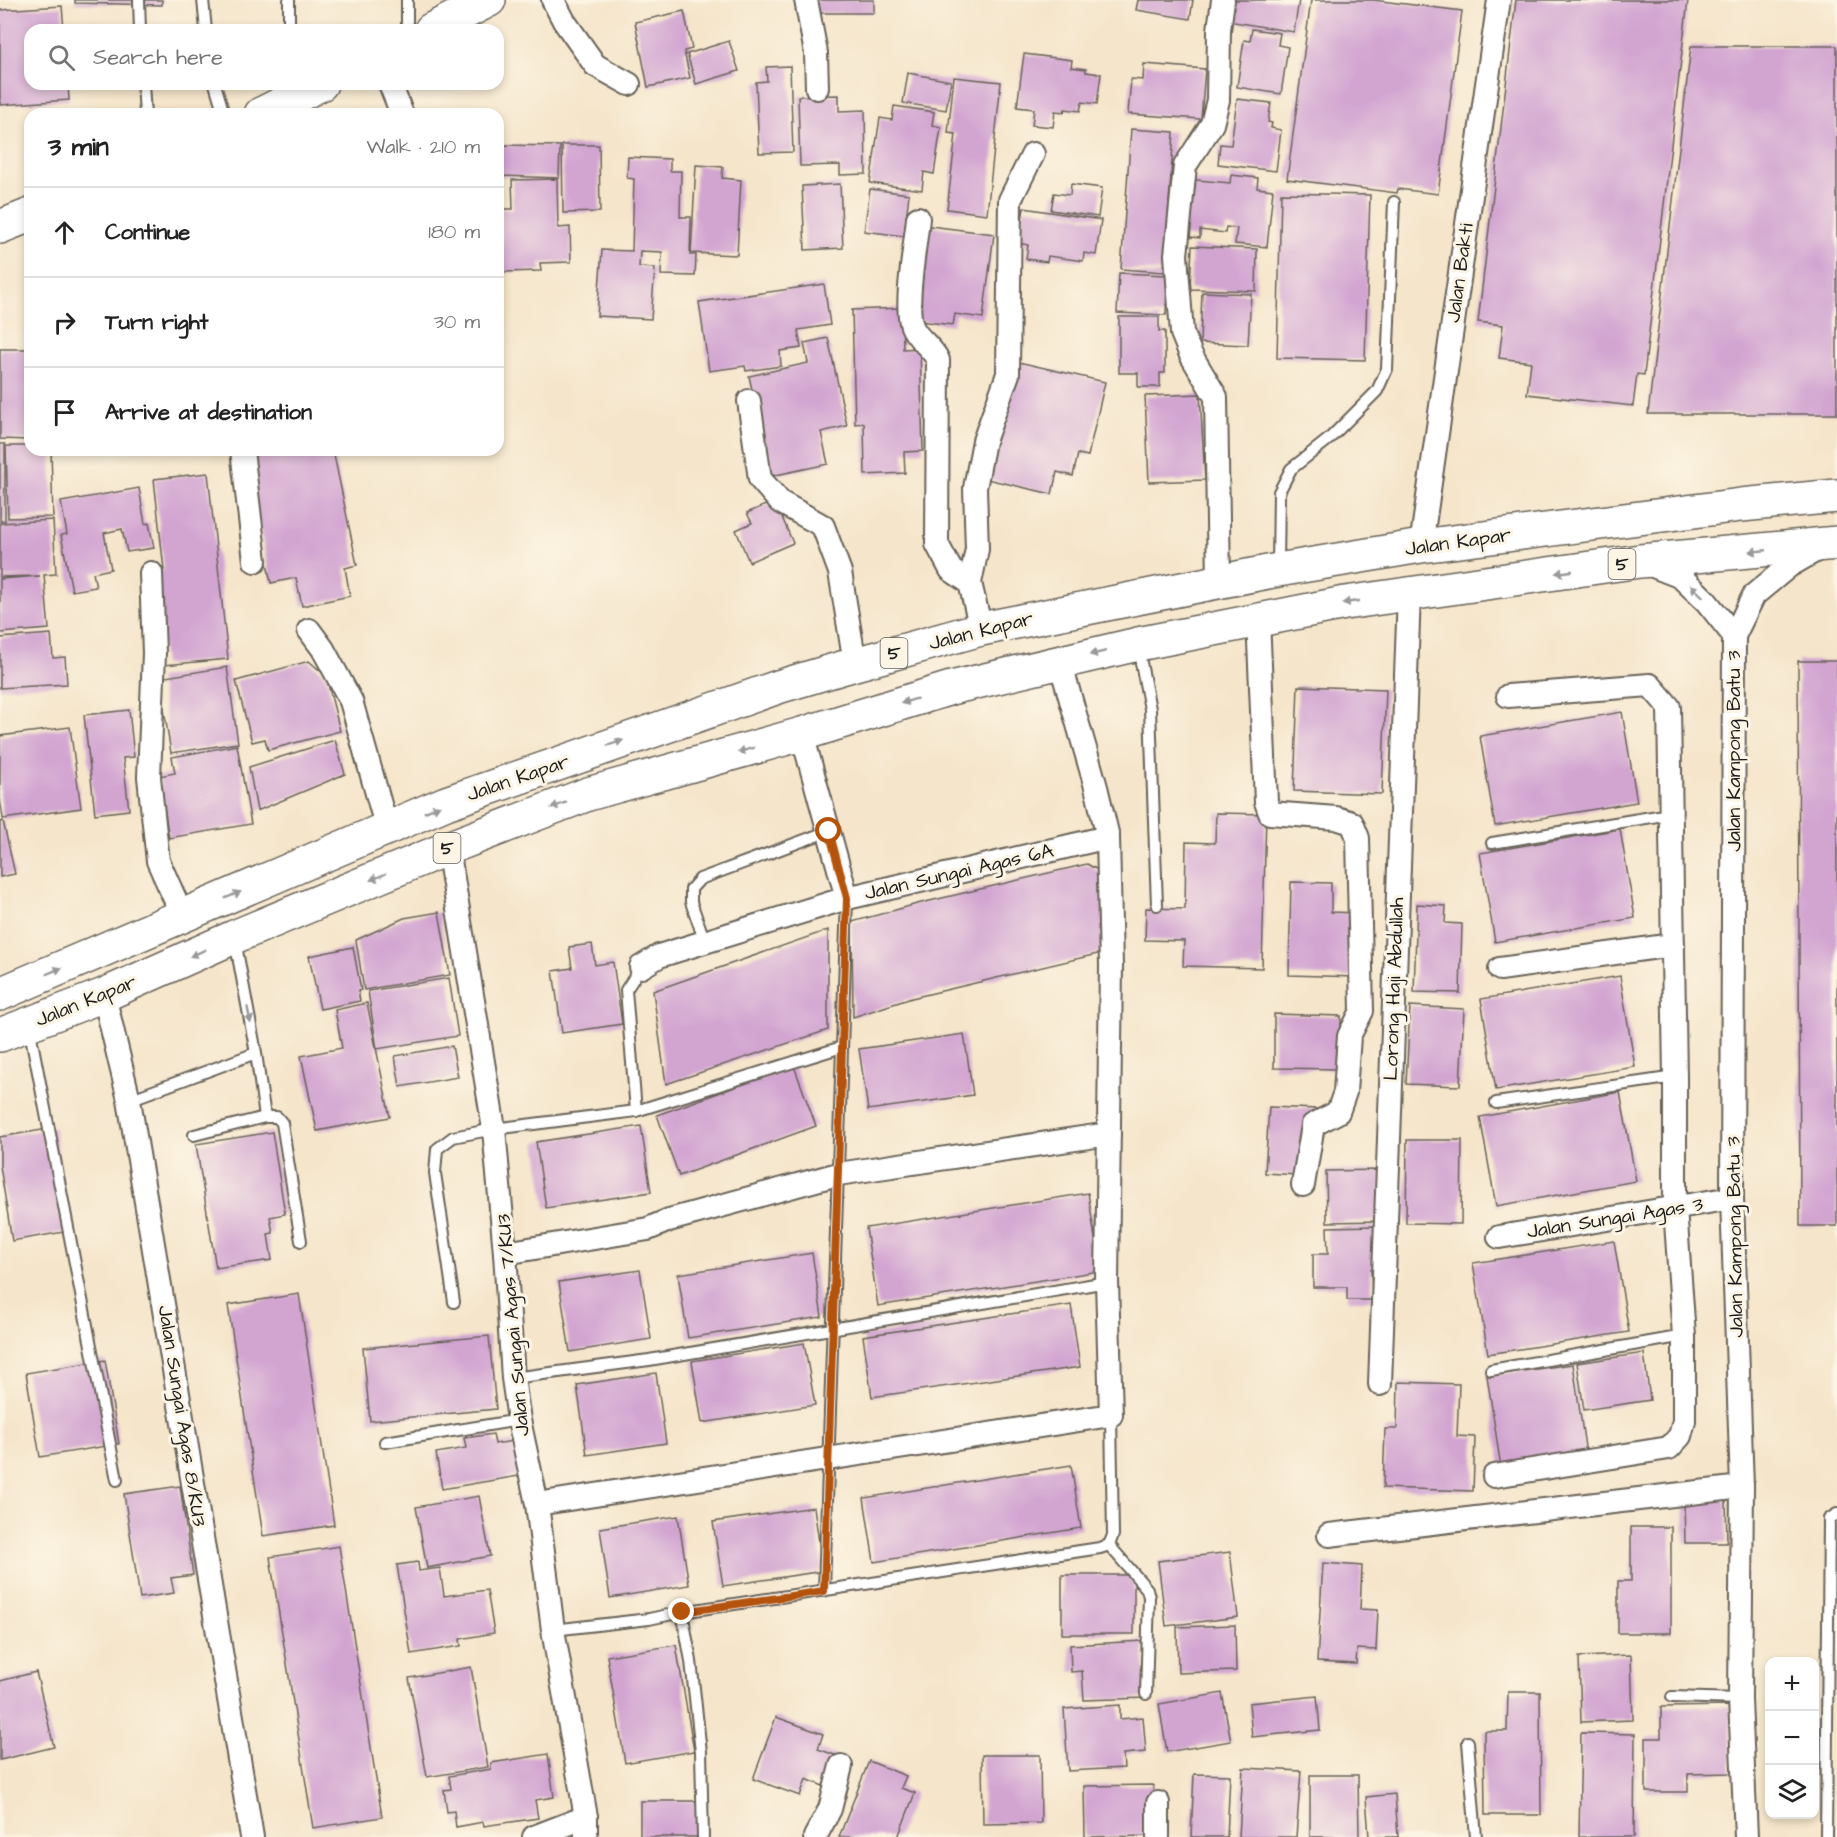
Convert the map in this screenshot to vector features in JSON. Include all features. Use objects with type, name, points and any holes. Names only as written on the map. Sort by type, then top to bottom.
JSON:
[{"type":"highway","points":[[443,24],[489,0]]},
{"type":"highway","points":[[279,99],[304,90]]},
{"type":"highway","points":[[0,227],[24,217]]},
{"type":"highway","name":"Jalan Kapar","points":[[0,994],[446,803],[781,686],[855,663],[981,629],[1278,570],[1421,546],[1741,505],[1837,496]]},
{"type":"highway","name":"Jalan Kapar","points":[[14,1029],[104,995],[234,937],[448,848],[588,794],[802,734],[951,688],[1138,644],[1344,603],[1640,561],[1832,544]]},
{"type":"street","points":[[554,0],[564,21],[595,65],[629,84]]},
{"type":"street","points":[[806,0],[816,53],[817,88]]},
{"type":"street","points":[[1219,582],[1216,398],[1191,356],[1182,333],[1176,255],[1185,166],[1212,124],[1218,100],[1219,30],[1223,0]]},
{"type":"street","name":"Jalan Bakti","points":[[1421,546],[1498,0]]},
{"type":"street","points":[[392,90],[400,108]]},
{"type":"street","points":[[981,629],[970,583],[977,549],[975,488],[984,441],[1008,375],[1010,200],[1033,154]]},
{"type":"street","points":[[918,218],[908,311],[913,329],[933,350],[938,360],[937,544],[951,570],[970,583]]},
{"type":"street","points":[[749,401],[760,479],[780,502],[824,526],[840,572],[855,663]]},
{"type":"street","points":[[243,456],[255,561]]},
{"type":"street","points":[[1640,561],[1681,577],[1706,601],[1734,636],[1755,595],[1789,566],[1832,544]]},
{"type":"street","points":[[151,573],[154,653],[149,777],[158,861],[183,917]]},
{"type":"street","name":"Lorong Haji Abdullah","points":[[1380,1384],[1409,594]]},
{"type":"street","points":[[1258,619],[1266,802],[1270,813],[1336,818],[1352,822],[1358,838],[1362,1011],[1349,1036],[1345,1092],[1338,1112],[1313,1125],[1304,1185]]},
{"type":"street","points":[[309,630],[323,649],[351,701],[387,829]]},
{"type":"street","name":"Jalan Kampong Batu 3","points":[[1734,636],[1732,1198],[1742,1487],[1740,1699],[1746,1837]]},
{"type":"street","points":[[537,1504],[1111,1415],[1107,1282],[1111,966],[1108,837],[1060,662]]},
{"type":"street","points":[[1494,1476],[1669,1448],[1680,1436],[1684,1421],[1684,1336],[1675,1208],[1669,707],[1650,685],[1508,696]]},
{"type":"street","points":[[802,734],[847,898]]},
{"type":"street","name":"Jalan Sungai Agas 6A","points":[[641,967],[659,956],[847,898],[1108,837]]},
{"type":"street","name":"Jalan Sungai Agas 7/KU3","points":[[448,848],[494,1129],[506,1253],[513,1378],[519,1420],[537,1504],[553,1630],[586,1827]]},
{"type":"street","points":[[1500,969],[1673,945]]},
{"type":"street","name":"Jalan Sungai Agas 8/KU3","points":[[104,995],[129,1100],[252,1837]]},
{"type":"street","points":[[506,1253],[648,1229],[669,1220],[838,1174],[1109,1134]]},
{"type":"street","name":"Jalan Sungai Agas 3","points":[[1499,1237],[1732,1198]]},
{"type":"street","points":[[1329,1534],[1742,1487]]},
{"type":"street","points":[[815,1837],[830,1809],[841,1766]]},
{"type":"street","points":[[1158,1803],[1158,1837]]},
{"type":"street","points":[[534,1837],[586,1827]]},
{"type":"lane","points":[[139,0],[140,24]]},
{"type":"lane","points":[[203,0],[205,24]]},
{"type":"lane","points":[[289,0],[289,24]]},
{"type":"lane","points":[[406,24],[407,0]]},
{"type":"lane","points":[[143,90],[145,108]]},
{"type":"lane","points":[[216,90],[222,108]]},
{"type":"lane","points":[[1278,570],[1279,492],[1291,469],[1329,439],[1377,392],[1387,369],[1394,202]]},
{"type":"lane","points":[[1138,644],[1150,710],[1157,905]]},
{"type":"lane","points":[[1492,843],[1670,814]]},
{"type":"lane","points":[[705,942],[691,902],[691,889],[700,879],[829,831]]},
{"type":"lane","points":[[824,1591],[847,898]]},
{"type":"lane","points":[[234,937],[256,1053],[264,1117]]},
{"type":"lane","points":[[636,1111],[626,990],[641,967]]},
{"type":"lane","points":[[14,1029],[117,1480]]},
{"type":"lane","points":[[454,1302],[435,1173],[437,1149],[453,1137],[494,1129],[636,1111],[842,1047]]},
{"type":"lane","points":[[129,1100],[256,1053]]},
{"type":"lane","points":[[1496,1103],[1675,1077]]},
{"type":"lane","points":[[194,1135],[264,1117],[277,1117],[282,1123],[301,1241]]},
{"type":"lane","points":[[513,1378],[649,1360],[1107,1282]]},
{"type":"lane","points":[[1491,1370],[1684,1336]]},
{"type":"lane","points":[[1109,1545],[1113,1534],[1111,1415]]},
{"type":"lane","points":[[385,1442],[519,1420]]},
{"type":"lane","points":[[1827,1837],[1828,1519],[1837,1515]]},
{"type":"lane","points":[[553,1630],[649,1619],[1109,1545]]},
{"type":"lane","points":[[1109,1545],[1147,1589],[1149,1598],[1146,1694]]},
{"type":"lane","points":[[682,1612],[691,1661],[701,1752],[703,1837]]},
{"type":"lane","points":[[1672,1697],[1740,1699]]},
{"type":"lane","points":[[1468,1742],[1476,1837]]},
{"type":"building","points":[[75,0],[162,0],[162,5],[75,3]]},
{"type":"building","points":[[810,0],[874,0],[874,13],[810,13]]},
{"type":"building","points":[[1138,0],[1193,0],[1190,19],[1136,10]]},
{"type":"building","points":[[1232,0],[1299,0],[1294,32],[1228,21]]},
{"type":"building","points":[[1311,0],[1373,0],[1462,11],[1438,194],[1398,189],[1397,193],[1287,179]]},
{"type":"building","points":[[1516,0],[1688,0],[1644,375],[1637,374],[1633,406],[1527,394],[1531,362],[1499,358],[1503,325],[1478,322]]},
{"type":"building","points":[[62,6],[64,24],[24,24],[24,90],[68,90],[69,100],[0,105],[0,10]]},
{"type":"building","points":[[684,11],[692,49],[684,51],[690,78],[648,87],[635,22]]},
{"type":"building","points":[[1252,29],[1280,33],[1278,45],[1288,47],[1281,94],[1237,87],[1244,40],[1250,41]]},
{"type":"building","points":[[729,41],[739,71],[696,84],[687,54]]},
{"type":"building","points":[[1691,46],[1837,46],[1837,414],[1648,414]]},
{"type":"building","points":[[1024,54],[1072,60],[1071,67],[1101,74],[1097,104],[1082,102],[1080,111],[1065,109],[1064,112],[1055,111],[1053,127],[1032,125],[1034,109],[1017,107]]},
{"type":"building","points":[[1144,64],[1205,69],[1201,119],[1128,114],[1131,79],[1143,80]]},
{"type":"building","points":[[790,66],[793,152],[759,153],[756,82],[767,81],[766,67]]},
{"type":"building","points":[[908,73],[951,81],[946,110],[903,103]]},
{"type":"building","points":[[954,77],[1001,82],[987,214],[947,209],[956,134],[948,133]]},
{"type":"building","points":[[839,95],[839,111],[865,110],[866,174],[840,175],[840,165],[800,166],[798,96]]},
{"type":"building","points":[[1237,99],[1271,103],[1268,122],[1272,123],[1271,128],[1281,130],[1276,171],[1218,164],[1220,144],[1231,145]]},
{"type":"building","points":[[894,106],[934,112],[932,125],[941,127],[934,174],[924,172],[922,190],[870,183],[880,118],[892,120]]},
{"type":"building","points":[[1131,129],[1174,132],[1164,272],[1121,269]]},
{"type":"building","points":[[504,145],[560,146],[559,178],[504,176]]},
{"type":"building","points":[[562,145],[599,145],[600,212],[563,213]]},
{"type":"building","points":[[628,157],[670,159],[670,171],[681,171],[680,217],[691,217],[690,255],[696,255],[695,276],[661,275],[662,252],[640,251],[639,267],[655,268],[651,319],[597,316],[602,250],[632,251],[634,179],[627,178]]},
{"type":"building","points":[[696,165],[723,167],[722,178],[741,180],[737,255],[691,253]]},
{"type":"building","points":[[1231,175],[1258,178],[1257,188],[1273,190],[1267,247],[1235,244],[1237,228],[1226,227],[1225,233],[1200,230],[1200,238],[1181,236],[1187,179],[1230,183]]},
{"type":"building","points":[[557,179],[558,228],[570,227],[571,262],[540,263],[541,271],[504,272],[504,209],[513,209],[512,180]]},
{"type":"building","points":[[840,184],[843,248],[805,250],[802,186]]},
{"type":"building","points":[[1071,184],[1102,188],[1098,217],[1051,210],[1054,193],[1070,195]]},
{"type":"building","points":[[870,189],[909,194],[904,236],[864,231]]},
{"type":"building","points":[[1281,193],[1370,195],[1365,360],[1277,358]]},
{"type":"building","points":[[1024,208],[1101,220],[1096,255],[1084,253],[1083,261],[1048,256],[1047,262],[1026,259],[1028,245],[1018,243]]},
{"type":"building","points":[[922,225],[994,234],[983,318],[955,314],[953,325],[910,320]]},
{"type":"building","points":[[1192,246],[1257,249],[1256,291],[1190,289]]},
{"type":"building","points":[[1119,273],[1167,275],[1166,315],[1117,313]]},
{"type":"building","points":[[824,284],[830,325],[798,330],[801,348],[780,351],[781,366],[746,371],[745,366],[709,371],[699,302]]},
{"type":"building","points":[[1202,292],[1251,294],[1248,345],[1200,343]]},
{"type":"building","points":[[902,308],[903,349],[920,348],[923,451],[904,452],[905,473],[865,475],[864,423],[855,424],[852,310]]},
{"type":"building","points":[[1119,317],[1159,317],[1159,331],[1165,331],[1165,373],[1160,373],[1160,387],[1138,387],[1138,373],[1119,373]]},
{"type":"building","points":[[828,338],[847,426],[821,432],[828,464],[771,476],[749,376],[808,363],[804,343]]},
{"type":"building","points":[[0,349],[24,349],[24,440],[0,439]]},
{"type":"building","points":[[1001,358],[1105,382],[1088,456],[1078,454],[1073,476],[1057,472],[1052,494],[973,476]]},
{"type":"building","points":[[1200,394],[1205,480],[1149,482],[1145,396]]},
{"type":"building","points":[[0,444],[5,444],[5,521],[0,521]]},
{"type":"building","points":[[6,446],[24,446],[24,456],[51,456],[53,517],[8,518]]},
{"type":"building","points":[[245,456],[334,456],[357,565],[345,568],[350,596],[302,606],[296,578],[271,583]]},
{"type":"building","points":[[208,473],[228,659],[164,665],[154,571],[164,570],[154,479]]},
{"type":"building","points":[[139,488],[145,524],[149,523],[154,548],[127,552],[122,529],[104,533],[111,569],[93,573],[96,587],[72,591],[61,535],[67,534],[61,502]]},
{"type":"building","points":[[775,501],[793,543],[749,562],[736,530],[752,523],[747,513]]},
{"type":"building","points":[[53,520],[56,574],[44,575],[49,629],[0,633],[0,579],[40,576],[0,577],[0,523]]},
{"type":"building","points":[[51,634],[53,658],[65,657],[67,684],[0,688],[0,638]]},
{"type":"building","points":[[309,661],[326,676],[340,731],[268,750],[265,739],[252,742],[236,681]]},
{"type":"building","points":[[1798,661],[1837,661],[1837,1226],[1800,1226]]},
{"type":"building","points":[[227,667],[238,743],[171,753],[159,678]]},
{"type":"building","points":[[1298,686],[1386,689],[1382,794],[1294,791]]},
{"type":"building","points":[[129,710],[134,757],[123,758],[129,810],[95,814],[84,715]]},
{"type":"building","points":[[1622,712],[1637,802],[1495,826],[1480,736]]},
{"type":"building","points":[[70,727],[81,808],[3,819],[0,796],[0,736]]},
{"type":"building","points":[[335,740],[345,774],[257,811],[249,767]]},
{"type":"building","points":[[237,745],[251,824],[169,838],[159,776],[175,773],[172,757]]},
{"type":"building","points":[[1216,813],[1266,814],[1262,968],[1183,966],[1184,941],[1145,940],[1146,908],[1185,909],[1186,842],[1215,843]]},
{"type":"building","points":[[3,821],[15,874],[0,877],[0,822]]},
{"type":"building","points":[[1620,829],[1635,918],[1495,942],[1480,853]]},
{"type":"building","points":[[1087,864],[1105,874],[1106,952],[912,998],[853,1017],[852,922],[917,904]]},
{"type":"building","points":[[1291,882],[1331,883],[1331,912],[1357,913],[1356,977],[1289,975]]},
{"type":"building","points":[[1417,904],[1446,906],[1445,923],[1462,924],[1460,993],[1414,992]]},
{"type":"building","points":[[439,912],[450,975],[364,990],[356,940],[404,918]]},
{"type":"building","points":[[828,930],[828,1030],[666,1084],[653,991]]},
{"type":"building","points":[[592,944],[595,965],[613,962],[622,1024],[562,1033],[553,971],[572,968],[569,947]]},
{"type":"building","points":[[353,947],[361,990],[358,991],[360,1001],[320,1009],[309,956]]},
{"type":"building","points":[[1620,976],[1635,1067],[1496,1090],[1481,999]]},
{"type":"building","points":[[449,978],[458,1036],[377,1049],[368,991]]},
{"type":"building","points":[[367,1003],[390,1117],[317,1131],[301,1056],[342,1048],[335,1010]]},
{"type":"building","points":[[1410,1006],[1464,1009],[1460,1086],[1406,1084]]},
{"type":"building","points":[[1274,1014],[1341,1016],[1340,1069],[1274,1068]]},
{"type":"building","points":[[964,1034],[973,1095],[868,1110],[859,1049]]},
{"type":"building","points":[[452,1046],[458,1077],[400,1087],[395,1056]]},
{"type":"building","points":[[794,1066],[816,1126],[679,1176],[657,1115]]},
{"type":"building","points":[[1620,1092],[1636,1181],[1496,1206],[1480,1117]]},
{"type":"building","points":[[1269,1107],[1318,1109],[1314,1176],[1265,1173]]},
{"type":"building","points":[[641,1126],[651,1192],[546,1208],[536,1142]]},
{"type":"building","points":[[54,1128],[70,1231],[12,1241],[0,1166],[0,1137]]},
{"type":"building","points":[[272,1132],[285,1214],[270,1217],[273,1233],[268,1234],[272,1260],[216,1268],[196,1144]]},
{"type":"building","points":[[1407,1140],[1462,1140],[1461,1224],[1406,1223]]},
{"type":"building","points":[[1381,1170],[1382,1221],[1327,1222],[1326,1171]]},
{"type":"building","points":[[1088,1193],[1100,1271],[878,1306],[866,1228]]},
{"type":"building","points":[[1377,1226],[1377,1269],[1371,1269],[1372,1300],[1347,1300],[1347,1287],[1313,1287],[1313,1254],[1328,1254],[1327,1227]]},
{"type":"building","points":[[1614,1241],[1629,1332],[1488,1354],[1473,1263]]},
{"type":"building","points":[[812,1253],[822,1317],[688,1338],[678,1274]]},
{"type":"building","points":[[640,1270],[651,1339],[570,1352],[559,1282]]},
{"type":"building","points":[[299,1294],[334,1525],[263,1536],[228,1305]]},
{"type":"building","points":[[1071,1305],[1080,1367],[872,1397],[863,1336]]},
{"type":"building","points":[[489,1336],[496,1409],[370,1421],[363,1348]]},
{"type":"building","points":[[804,1343],[815,1405],[702,1423],[692,1361]]},
{"type":"building","points":[[1644,1353],[1650,1400],[1584,1410],[1577,1363]]},
{"type":"building","points":[[105,1360],[119,1444],[40,1457],[26,1373]]},
{"type":"building","points":[[1573,1364],[1586,1454],[1501,1467],[1487,1376]]},
{"type":"building","points":[[656,1373],[666,1443],[587,1455],[577,1385]]},
{"type":"building","points":[[1398,1382],[1459,1384],[1457,1436],[1475,1437],[1473,1491],[1383,1488],[1385,1429],[1397,1429]]},
{"type":"building","points":[[493,1434],[495,1444],[513,1441],[519,1476],[442,1489],[436,1453],[466,1448],[464,1438]]},
{"type":"building","points":[[1071,1465],[1081,1528],[874,1562],[864,1498]]},
{"type":"building","points":[[180,1486],[193,1575],[171,1578],[174,1593],[140,1598],[124,1494]]},
{"type":"building","points":[[479,1496],[490,1556],[427,1568],[416,1507]]},
{"type":"building","points":[[1684,1500],[1726,1500],[1727,1543],[1685,1543]]},
{"type":"building","points":[[814,1507],[823,1571],[723,1586],[713,1522]]},
{"type":"building","points":[[678,1516],[689,1585],[610,1598],[600,1528]]},
{"type":"building","points":[[1631,1527],[1671,1527],[1671,1633],[1618,1633],[1618,1581],[1631,1581]]},
{"type":"building","points":[[339,1546],[382,1817],[313,1828],[270,1557]]},
{"type":"building","points":[[1230,1552],[1238,1617],[1166,1626],[1158,1561]]},
{"type":"building","points":[[418,1562],[419,1571],[440,1568],[444,1596],[487,1590],[494,1633],[460,1639],[461,1646],[411,1654],[397,1565]]},
{"type":"building","points":[[1323,1563],[1362,1566],[1360,1609],[1378,1610],[1376,1650],[1357,1649],[1356,1664],[1317,1662]]},
{"type":"building","points":[[1062,1575],[1134,1575],[1134,1634],[1062,1634]]},
{"type":"building","points":[[1235,1625],[1236,1671],[1178,1673],[1177,1627]]},
{"type":"building","points":[[1143,1641],[1146,1698],[1084,1700],[1082,1671],[1071,1672],[1070,1645]]},
{"type":"building","points":[[676,1645],[694,1751],[625,1763],[607,1656]]},
{"type":"building","points":[[1631,1655],[1633,1720],[1581,1722],[1579,1657]]},
{"type":"building","points":[[471,1667],[488,1767],[427,1777],[409,1678]]},
{"type":"building","points":[[36,1672],[54,1747],[0,1760],[0,1681]]},
{"type":"building","points":[[1508,1692],[1540,1692],[1541,1815],[1485,1815],[1484,1731],[1507,1731]]},
{"type":"building","points":[[1222,1693],[1231,1741],[1167,1752],[1159,1704]]},
{"type":"building","points":[[1317,1696],[1320,1730],[1252,1737],[1249,1703]]},
{"type":"building","points":[[1120,1705],[1120,1719],[1143,1717],[1146,1752],[1123,1754],[1124,1768],[1068,1771],[1064,1709]]},
{"type":"building","points":[[1731,1706],[1731,1773],[1688,1774],[1688,1792],[1646,1792],[1646,1738],[1661,1738],[1661,1707]]},
{"type":"building","points":[[776,1717],[823,1734],[818,1749],[835,1755],[823,1786],[806,1779],[800,1796],[753,1779]]},
{"type":"building","points":[[1581,1733],[1635,1734],[1634,1837],[1579,1837]]},
{"type":"building","points":[[548,1754],[554,1797],[535,1800],[538,1818],[484,1826],[483,1822],[456,1827],[454,1811],[447,1812],[444,1790],[451,1789],[449,1776],[491,1769],[491,1763]]},
{"type":"building","points":[[982,1755],[1040,1755],[1041,1823],[983,1824]]},
{"type":"building","points":[[869,1761],[906,1776],[901,1788],[915,1793],[898,1837],[839,1837]]},
{"type":"building","points":[[1243,1768],[1301,1771],[1296,1837],[1239,1837]]},
{"type":"building","points":[[1194,1774],[1230,1775],[1227,1837],[1191,1837]]},
{"type":"building","points":[[1310,1775],[1358,1775],[1359,1837],[1310,1837]]},
{"type":"building","points":[[1153,1785],[1154,1836],[1085,1837],[1084,1786]]},
{"type":"building","points":[[1395,1794],[1398,1837],[1369,1837],[1366,1797]]},
{"type":"building","points":[[640,1801],[700,1801],[700,1837],[640,1837]]},
{"type":"route","points":[[682,1612],[824,1591],[847,898],[829,831]]}]
